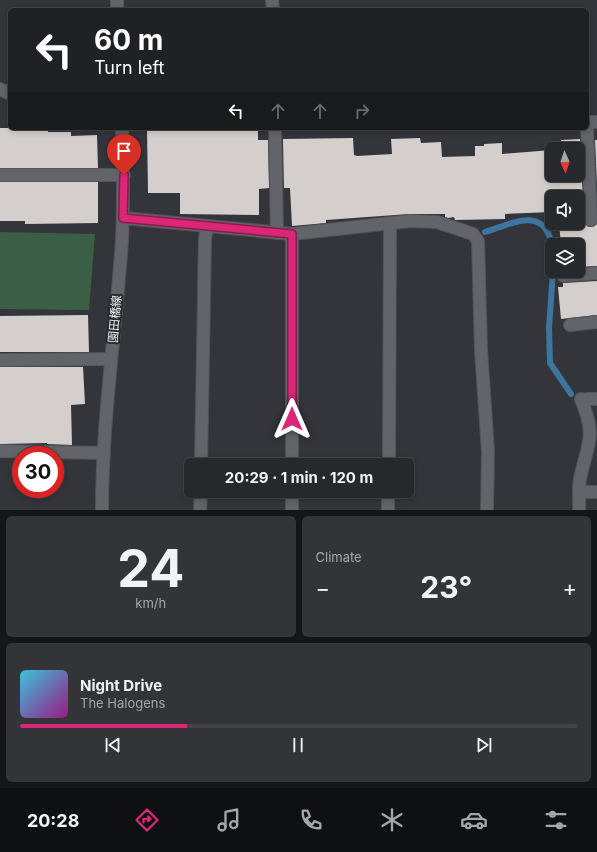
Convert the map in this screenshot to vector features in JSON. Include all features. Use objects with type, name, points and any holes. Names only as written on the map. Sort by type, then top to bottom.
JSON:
[{"type":"street","name":"園田橋線","points":[[102,510],[104,453],[123,218],[124,175],[122,130]]},
{"type":"street","points":[[275,130],[277,233]]},
{"type":"street","points":[[587,130],[590,220]]},
{"type":"street","points":[[0,175],[124,175]]},
{"type":"street","points":[[123,218],[292,234],[390,224],[437,222],[470,231],[478,241],[481,350],[488,452],[487,510]]},
{"type":"street","points":[[389,458],[390,224]]},
{"type":"street","points":[[201,458],[205,239],[207,227]]},
{"type":"street","points":[[292,234],[292,458]]},
{"type":"street","points":[[585,274],[597,273]]},
{"type":"street","points":[[570,325],[597,322]]},
{"type":"street","points":[[0,360],[111,359]]},
{"type":"street","points":[[579,510],[580,478],[590,447],[592,427],[588,399]]},
{"type":"street","points":[[0,451],[104,453]]},
{"type":"street","points":[[579,492],[597,492]]},
{"type":"street","points":[[200,510],[201,498]]},
{"type":"street","points":[[292,498],[292,510]]},
{"type":"street","points":[[388,498],[388,510]]},
{"type":"green space","points":[[0,232],[95,234],[89,310],[0,309]]},
{"type":"building","points":[[0,128],[8,128],[8,130],[48,130],[48,132],[71,132],[71,136],[97,135],[98,168],[0,168]]},
{"type":"building","points":[[147,130],[258,130],[258,140],[268,140],[269,188],[259,189],[259,215],[180,214],[180,193],[148,193]]},
{"type":"building","points":[[353,138],[354,155],[357,156],[392,154],[391,139],[420,138],[421,143],[441,142],[442,157],[475,156],[475,146],[502,143],[502,154],[545,151],[545,182],[582,182],[583,190],[545,190],[545,212],[505,214],[505,219],[455,220],[454,217],[445,217],[445,214],[409,214],[326,220],[326,223],[292,226],[290,188],[284,188],[283,139]]},
{"type":"building","points":[[580,139],[580,142],[561,142],[561,140]]},
{"type":"building","points":[[595,140],[597,140],[597,185]]},
{"type":"building","points":[[0,182],[98,182],[98,223],[25,224],[25,221],[0,221]]},
{"type":"building","points":[[585,222],[588,227],[592,227],[597,224],[597,266],[585,267],[585,238],[560,238],[560,230],[585,230]]},
{"type":"building","points":[[597,281],[597,315],[561,319],[558,287],[563,287],[563,283]]},
{"type":"building","points":[[88,315],[89,352],[0,352],[0,316]]},
{"type":"building","points":[[0,367],[83,367],[85,404],[71,405],[72,445],[47,443],[0,444]]},
{"type":"waterway","points":[[485,232],[527,220],[536,221],[543,226],[550,238]]},
{"type":"waterway","points":[[553,278],[549,328],[550,363],[571,394]]},
{"type":"route","points":[[124,175],[123,218],[292,234],[292,419]]}]
